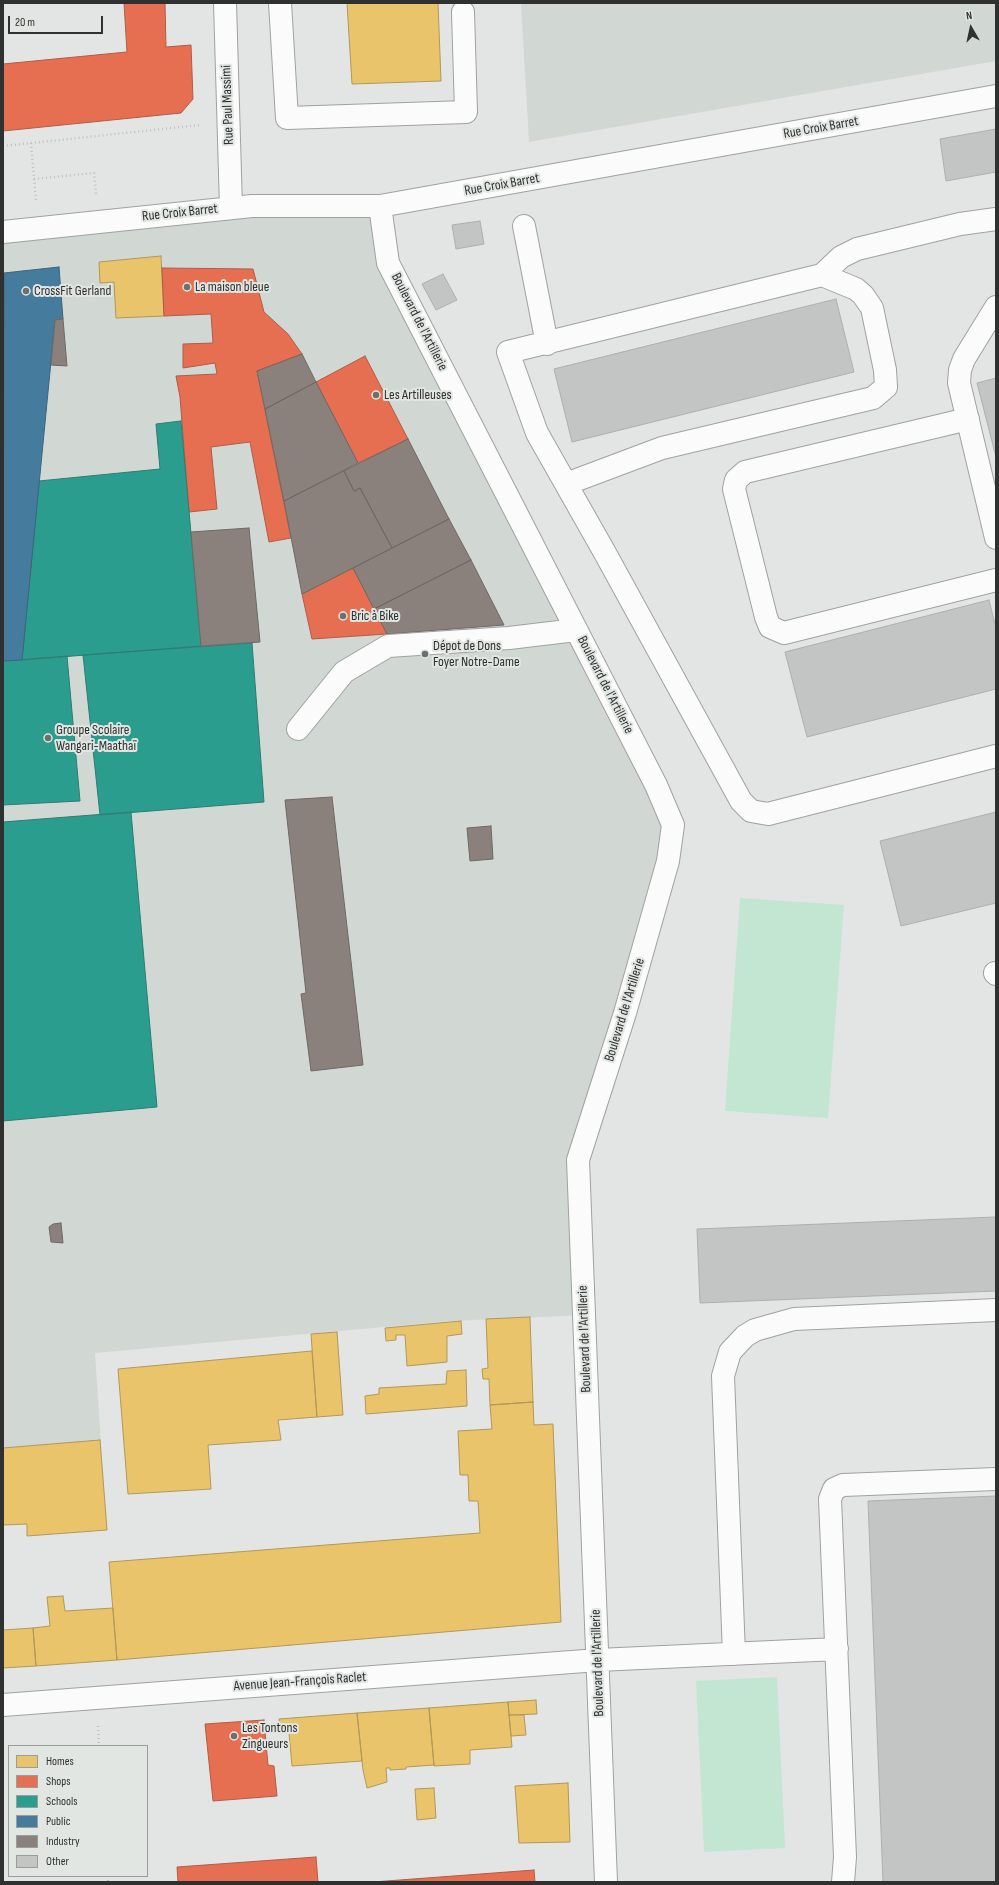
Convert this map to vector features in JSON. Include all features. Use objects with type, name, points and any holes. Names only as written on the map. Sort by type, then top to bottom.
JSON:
[{"type":"street","name":"Rue Paul Massimi","points":[[225,3],[231,208]]},
{"type":"street","points":[[280,3],[287,118],[466,112],[462,12]]},
{"type":"street","name":"Rue Croix Barret","points":[[3,232],[259,206],[380,206],[996,96]]},
{"type":"street","name":"Boulevard de l'Artillerie","points":[[380,206],[388,262],[656,785],[673,825],[668,861],[625,1013],[578,1160],[606,1882]]},
{"type":"street","points":[[996,219],[960,224],[857,249],[841,258],[822,276],[547,344],[508,352],[537,433],[741,801],[751,811],[768,814],[996,756]]},
{"type":"street","points":[[524,226],[547,344]]},
{"type":"street","points":[[566,484],[662,448],[873,398],[886,387],[886,370],[872,308],[863,295],[856,289],[822,276]]},
{"type":"street","points":[[996,307],[964,359],[960,370],[959,383],[996,538]]},
{"type":"street","points":[[968,419],[745,472],[736,480],[734,490],[766,617],[770,627],[784,633],[996,580]]},
{"type":"street","points":[[298,729],[344,672],[388,646],[509,638],[576,630]]},
{"type":"street","points":[[734,1654],[723,1376],[730,1352],[745,1336],[755,1330],[794,1319],[996,1310]]},
{"type":"street","points":[[843,1882],[845,1857],[830,1499],[834,1488],[843,1485],[996,1479]]},
{"type":"street","name":"Avenue Jean-François Raclet","points":[[3,1705],[598,1660],[837,1649]]},
{"type":"path","points":[[3,146],[200,125]]},
{"type":"path","points":[[31,143],[36,201]]},
{"type":"path","points":[[34,179],[94,173],[96,195]]},
{"type":"shaded area","points":[[521,3],[996,3],[996,61],[529,142]]},
{"type":"shaded area","points":[[380,206],[388,263],[673,825],[578,1160],[584,1315],[451,1321],[95,1353],[106,1519],[3,1525],[3,232]]},
{"type":"green space","points":[[740,898],[844,905],[828,1118],[725,1111]]},
{"type":"green space","points":[[777,1677],[785,1848],[704,1852],[696,1681]]},
{"type":"building: Homes","points":[[347,3],[438,3],[441,81],[352,84]]},
{"type":"building: Homes","points":[[161,256],[164,316],[116,318],[114,282],[100,283],[99,262]]},
{"type":"building: Homes","points":[[530,1317],[533,1402],[490,1405],[489,1379],[483,1379],[482,1369],[488,1368],[486,1319]]},
{"type":"building: Homes","points":[[461,1321],[462,1334],[447,1336],[447,1362],[407,1366],[405,1335],[396,1335],[396,1340],[386,1341],[385,1328]]},
{"type":"building: Homes","points":[[337,1332],[343,1415],[317,1417],[311,1334]]},
{"type":"building: Homes","points":[[312,1351],[317,1417],[278,1420],[281,1440],[208,1445],[211,1489],[128,1494],[118,1369]]},
{"type":"building: Homes","points":[[466,1370],[467,1406],[366,1414],[365,1396],[379,1394],[379,1388],[446,1384],[447,1371]]},
{"type":"building: Homes","points":[[533,1402],[534,1425],[553,1424],[561,1622],[117,1660],[109,1562],[480,1533],[478,1501],[469,1501],[468,1475],[460,1475],[458,1431],[492,1429],[490,1405]]},
{"type":"building: Homes","points":[[100,1440],[107,1530],[27,1536],[27,1524],[3,1525],[3,1448]]},
{"type":"building: Homes","points":[[63,1596],[65,1611],[113,1608],[117,1660],[36,1666],[33,1628],[50,1626],[47,1597]]},
{"type":"building: Homes","points":[[33,1628],[36,1666],[3,1668],[3,1630]]},
{"type":"building: Homes","points":[[536,1700],[537,1714],[509,1715],[508,1702]]},
{"type":"building: Homes","points":[[508,1702],[512,1747],[470,1750],[470,1764],[434,1766],[429,1708]]},
{"type":"building: Homes","points":[[429,1708],[434,1765],[390,1770],[390,1768],[386,1768],[387,1782],[367,1788],[363,1770],[357,1713]]},
{"type":"building: Homes","points":[[357,1713],[362,1761],[292,1766],[289,1733],[280,1733],[279,1719]]},
{"type":"building: Homes","points":[[509,1715],[524,1715],[526,1735],[511,1736]]},
{"type":"building: Homes","points":[[568,1783],[570,1842],[519,1843],[515,1786]]},
{"type":"building: Homes","points":[[434,1788],[436,1818],[417,1820],[415,1789]]},
{"type":"building: Shops","points":[[124,3],[165,3],[166,47],[191,45],[193,99],[181,113],[3,131],[3,64],[127,52]]},
{"type":"building: Shops","points":[[162,268],[253,269],[264,312],[288,334],[302,354],[257,371],[291,538],[269,542],[250,442],[211,447],[217,509],[189,512],[180,397],[176,376],[217,374],[215,363],[183,368],[183,344],[213,343],[211,314],[164,316]]},
{"type":"building: Shops","points":[[365,356],[408,439],[358,463],[316,382]]},
{"type":"building: Shops","points":[[353,568],[387,634],[312,639],[302,594]]},
{"type":"building: Shops","points":[[264,1720],[268,1765],[274,1766],[277,1796],[213,1801],[205,1724]]},
{"type":"building: Shops","points":[[316,1857],[318,1882],[178,1882],[177,1867]]},
{"type":"building: Shops","points":[[534,1870],[535,1882],[373,1882]]},
{"type":"building: Schools","points":[[181,421],[201,646],[22,660],[39,481],[160,469],[156,424]]},
{"type":"building: Schools","points":[[252,643],[264,802],[100,815],[83,655]]},
{"type":"building: Schools","name":"Groupe Scolaire Wangari-Maathaï","points":[[67,656],[80,801],[3,805],[3,661]]},
{"type":"building: Schools","points":[[131,812],[157,1107],[3,1121],[3,822]]},
{"type":"building: Public","points":[[59,267],[63,319],[55,320],[22,660],[3,661],[4,273]]},
{"type":"building: Industry","points":[[63,319],[67,366],[51,365],[55,320]]},
{"type":"building: Industry","points":[[302,354],[316,382],[265,409],[257,371]]},
{"type":"building: Industry","points":[[316,382],[358,463],[284,501],[265,409]]},
{"type":"building: Industry","points":[[408,439],[449,519],[392,548],[360,488],[354,491],[344,471]]},
{"type":"building: Industry","points":[[344,471],[354,491],[360,488],[392,548],[302,594],[284,501]]},
{"type":"building: Industry","points":[[449,519],[471,560],[374,609],[353,568]]},
{"type":"building: Industry","points":[[249,528],[260,642],[201,646],[191,532]]},
{"type":"building: Industry","points":[[471,560],[504,625],[387,634],[374,609]]},
{"type":"building: Industry","points":[[332,797],[363,1065],[311,1071],[301,994],[306,993],[285,800]]},
{"type":"building: Industry","points":[[491,826],[493,859],[470,861],[467,828]]},
{"type":"building: Industry","points":[[61,1223],[63,1243],[51,1242],[49,1227],[53,1224]]},
{"type":"building: Other","points":[[996,129],[996,172],[946,181],[940,139]]},
{"type":"building: Other","points":[[480,221],[484,244],[456,249],[452,225]]},
{"type":"building: Other","points":[[443,274],[457,300],[436,310],[422,284]]},
{"type":"building: Other","points":[[836,299],[854,372],[572,442],[554,369]]},
{"type":"building: Other","points":[[996,378],[996,457],[977,383]]},
{"type":"building: Other","points":[[989,600],[996,628],[996,689],[807,737],[785,652]]},
{"type":"building: Other","points":[[996,812],[996,903],[901,926],[880,841]]},
{"type":"building: Other","points":[[996,1217],[996,1291],[700,1303],[697,1229]]},
{"type":"building: Other","points":[[996,1496],[996,1882],[883,1882],[868,1501]]},
{"type":"place","name":"La maison bleue","points":[[187,287]]},
{"type":"place","name":"CrossFit Gerland","points":[[26,291]]},
{"type":"place","name":"Les Artilleuses","points":[[376,395]]},
{"type":"place","name":"Bric à Bike","points":[[343,616]]},
{"type":"place","name":"Dépot de Dons Foyer Notre-Dame","points":[[425,654]]},
{"type":"place","name":"Groupe Scolaire Wangari-Maathaï","points":[[48,738]]},
{"type":"place","name":"Les Tontons Zingueurs","points":[[234,1736]]}]
